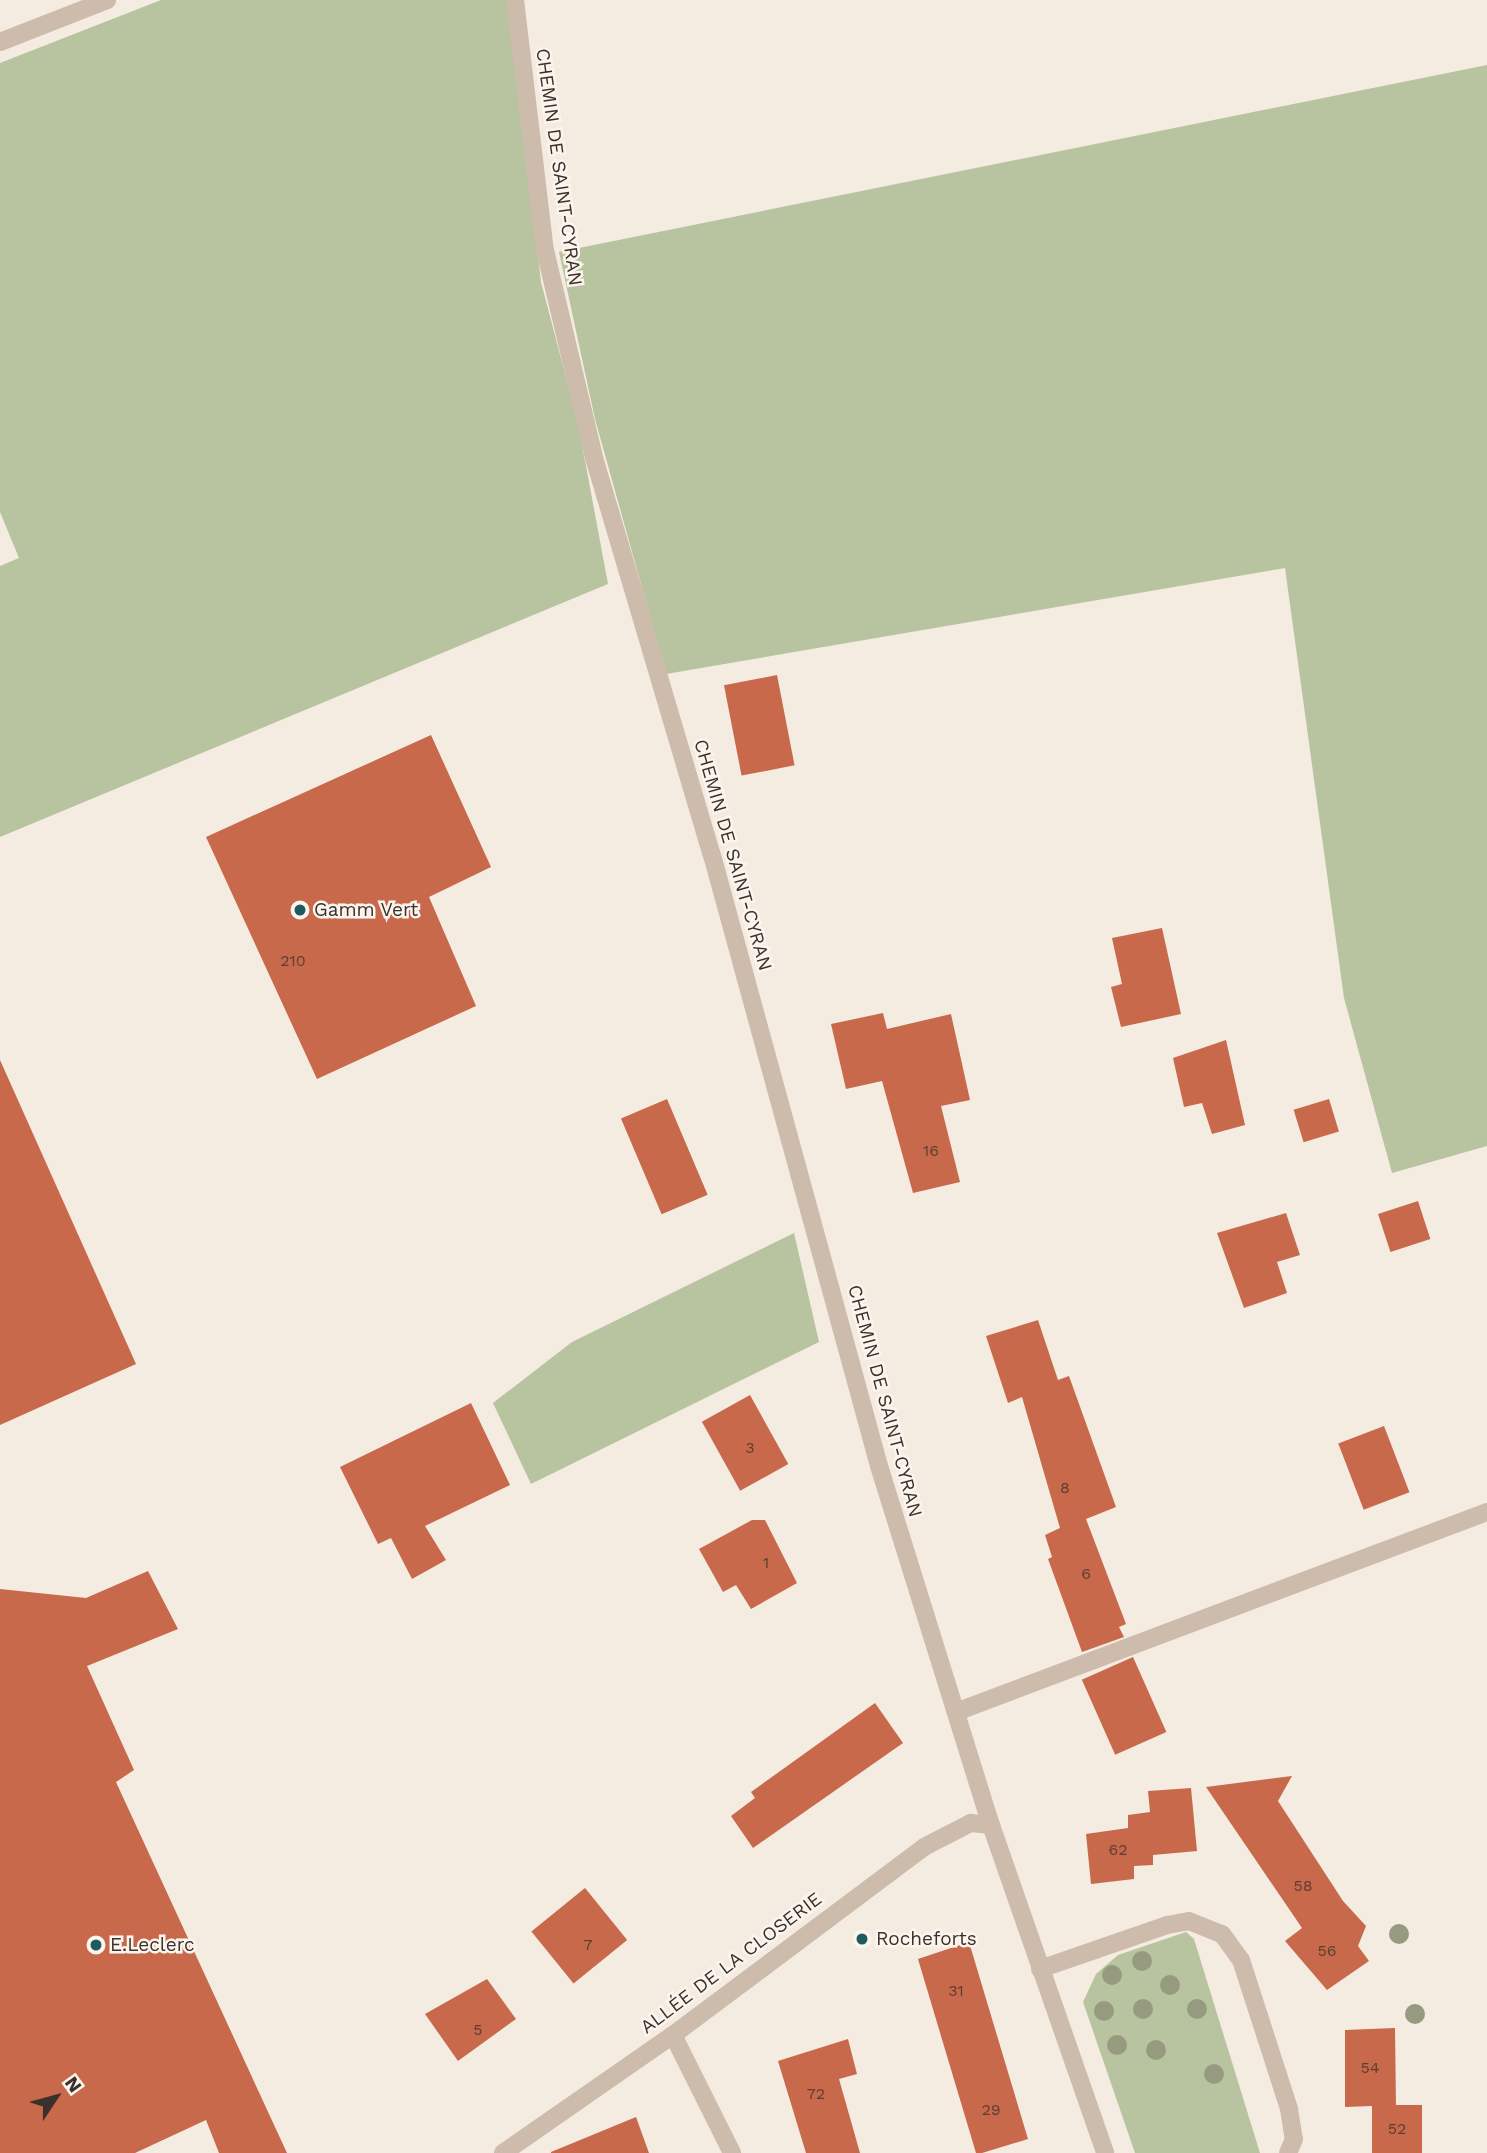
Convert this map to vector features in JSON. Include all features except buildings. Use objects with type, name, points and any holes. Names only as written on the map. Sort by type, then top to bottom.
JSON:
[{"type":"street","points":[[0,42],[107,0]]},
{"type":"street","name":"CHEMIN DE SAINT-CYRAN","points":[[515,0],[545,250],[594,461],[712,855],[879,1466],[991,1825],[1105,2153]]},
{"type":"street","points":[[956,1712],[1487,1513]]},
{"type":"street","name":"ALLÉE DE LA CLOSERIE","points":[[503,2153],[673,2035],[924,1847],[971,1824],[991,1825]]},
{"type":"street","points":[[1040,1969],[1167,1925],[1189,1921],[1222,1934],[1241,1960],[1289,2109],[1294,2139],[1288,2153]]},
{"type":"street","points":[[673,2035],[732,2153]]},
{"type":"green space","points":[[161,0],[508,0],[541,282],[578,423],[608,584],[0,837],[0,566],[19,558],[0,512],[0,63]]},
{"type":"green space","points":[[1487,65],[1487,1146],[1392,1173],[1344,998],[1285,568],[666,674],[595,419],[559,252]]},
{"type":"green space","points":[[794,1233],[819,1342],[531,1484],[493,1403],[572,1342]]},
{"type":"green space","points":[[1186,1932],[1194,1939],[1260,2153],[1135,2153],[1083,2002],[1096,1974],[1118,1955]]},
{"type":"place","name":"Gamm Vert","points":[[300,910]]},
{"type":"place","name":"Rocheforts","points":[[862,1939]]},
{"type":"place","name":"E.Leclerc","points":[[96,1945]]}]
